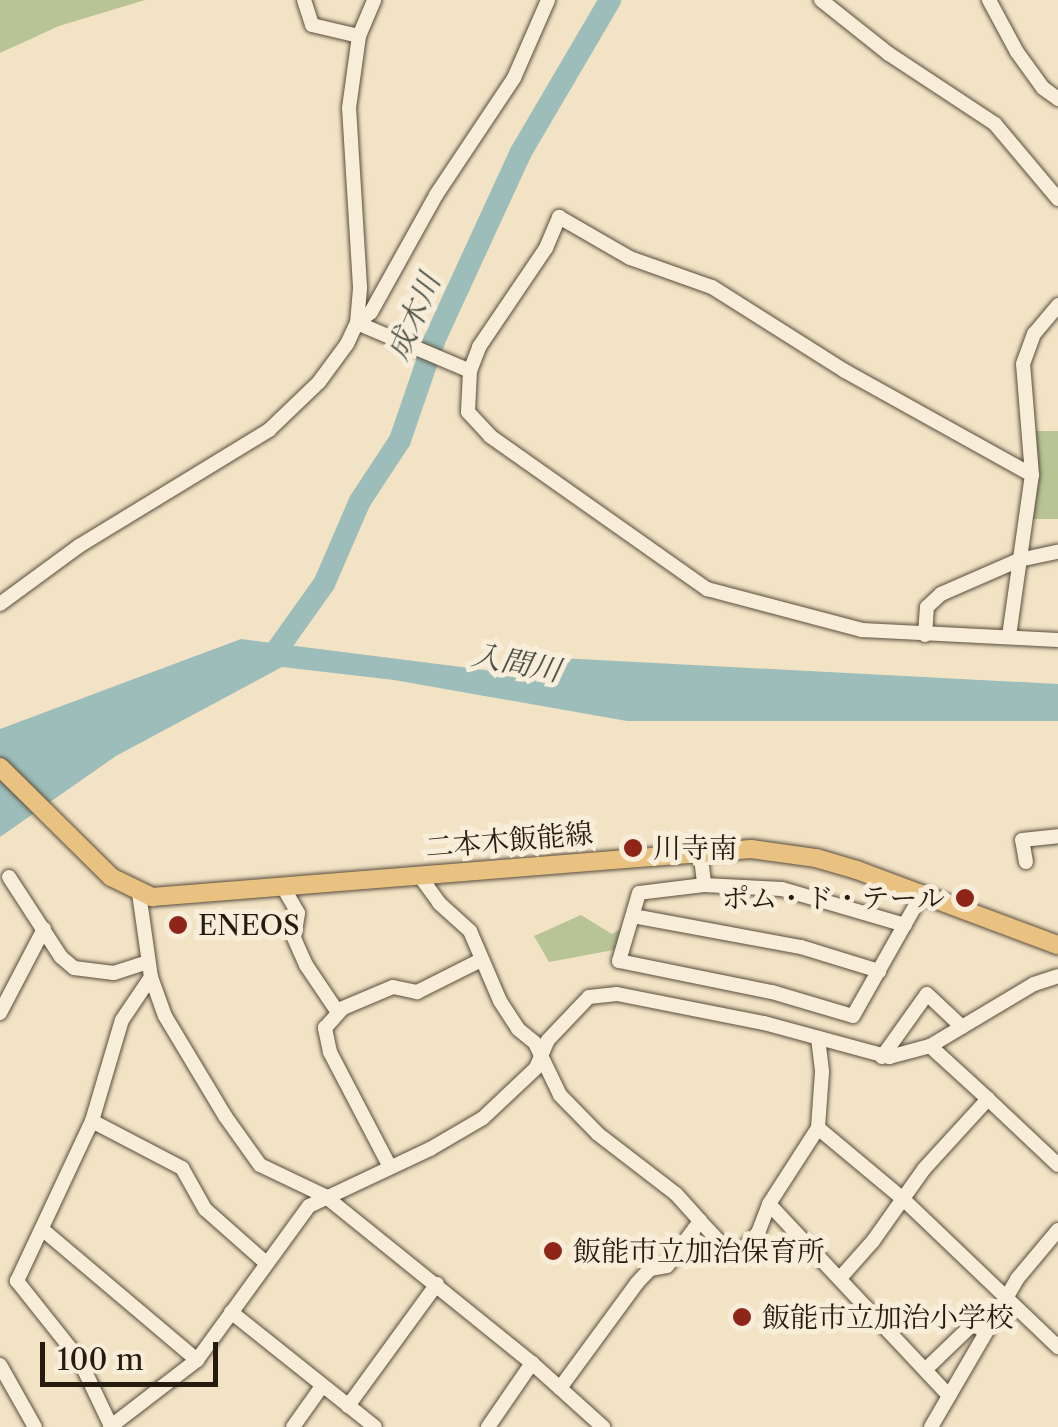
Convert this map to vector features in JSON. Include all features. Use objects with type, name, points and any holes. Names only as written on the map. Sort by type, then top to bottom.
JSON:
[{"type":"main road","points":[[0,767],[111,876],[139,893]]},
{"type":"main road","name":"二本木飯能線","points":[[139,893],[188,897],[700,850],[772,850],[816,858],[1058,945]]},
{"type":"street","points":[[304,0],[312,25],[359,36]]},
{"type":"street","points":[[357,323],[360,288],[349,108],[359,36],[374,0]]},
{"type":"street","points":[[0,604],[79,546],[269,430],[333,366],[357,323],[371,312],[436,195],[514,78],[548,0]]},
{"type":"street","points":[[821,0],[889,54],[996,124],[1058,199]]},
{"type":"street","points":[[990,0],[1018,52],[1043,88],[1058,99]]},
{"type":"street","points":[[1032,474],[845,372],[712,286],[630,258],[559,218],[546,248],[479,346],[470,371],[468,412],[490,436],[707,588],[844,626],[1058,640]]},
{"type":"street","points":[[1009,636],[1032,474],[1023,364],[1034,334],[1058,305]]},
{"type":"street","points":[[357,323],[470,371]]},
{"type":"street","points":[[925,634],[927,607],[941,594],[1019,560],[1058,552]]},
{"type":"street","points":[[1026,862],[1022,840],[1058,836]]},
{"type":"street","points":[[700,850],[704,885]]},
{"type":"street","points":[[418,875],[446,911],[470,930],[480,960],[511,1019],[541,1056],[560,1095],[582,1118],[676,1194],[731,1254],[738,1255],[758,1234],[770,1204],[818,1128],[822,1072],[818,1038]]},
{"type":"street","points":[[9,877],[74,968],[114,972],[149,969]]},
{"type":"street","points":[[905,926],[816,896],[763,886],[704,885],[638,894],[619,961],[772,992],[853,1016],[905,926],[922,894]]},
{"type":"street","points":[[283,887],[298,913],[294,938],[306,965],[336,1011]]},
{"type":"street","points":[[139,893],[149,969],[183,1046],[260,1164],[324,1196],[437,1284],[603,1427]]},
{"type":"street","points":[[633,916],[801,947],[879,971]]},
{"type":"street","points":[[0,1013],[44,930]]},
{"type":"street","points":[[390,1167],[324,1036],[324,1028],[336,1011],[392,986],[417,992],[480,960]]},
{"type":"street","points":[[149,969],[122,1020],[92,1120],[17,1281],[78,1359],[110,1426],[196,1360],[298,1219],[324,1196],[390,1167],[483,1118],[536,1068],[548,1040],[589,998],[604,993],[764,1023],[882,1057],[930,1046],[1034,984],[1058,976]]},
{"type":"street","points":[[882,1057],[927,994],[962,1027]]},
{"type":"street","points":[[930,1046],[1058,1165]]},
{"type":"street","points":[[841,1277],[873,1242],[902,1198],[988,1099]]},
{"type":"street","points":[[92,1120],[182,1168],[204,1209],[266,1262]]},
{"type":"street","points":[[818,1128],[902,1198],[1058,1347]]},
{"type":"street","points":[[770,1204],[949,1396]]},
{"type":"street","points":[[560,1388],[638,1283],[650,1269],[667,1266],[700,1221]]},
{"type":"street","points":[[42,1228],[196,1360]]},
{"type":"street","points":[[931,1427],[1004,1299],[1058,1230]]},
{"type":"street","points":[[348,1406],[437,1284]]},
{"type":"street","points":[[231,1312],[371,1426]]},
{"type":"street","points":[[926,1370],[973,1324],[986,1332]]},
{"type":"street","points":[[488,1427],[532,1363]]},
{"type":"street","points":[[0,1365],[36,1427]]},
{"type":"street","points":[[293,1427],[322,1386]]},
{"type":"green space","points":[[0,0],[145,0],[59,26],[0,53]]},
{"type":"green space","points":[[1031,431],[1058,431],[1058,519],[1031,519]]},
{"type":"green space","points":[[581,915],[612,934],[624,927],[619,949],[549,962],[534,936]]},
{"type":"water","name":"入間川","points":[[241,639],[493,671],[560,658],[1058,684],[1058,721],[627,721],[394,680],[282,667],[116,756],[0,837],[0,729]]},
{"type":"waterway","name":"成木川","points":[[274,654],[324,584],[360,501],[400,440],[434,341],[521,152],[610,0]]},
{"type":"place","name":"川寺南","points":[[633,848]]},
{"type":"place","name":"ポム・ド・テール","points":[[965,898]]},
{"type":"place","name":"ENEOS","points":[[178,925]]},
{"type":"place","name":"飯能市立加治保育所","points":[[553,1251]]},
{"type":"place","name":"飯能市立加治小学校","points":[[742,1317]]}]
